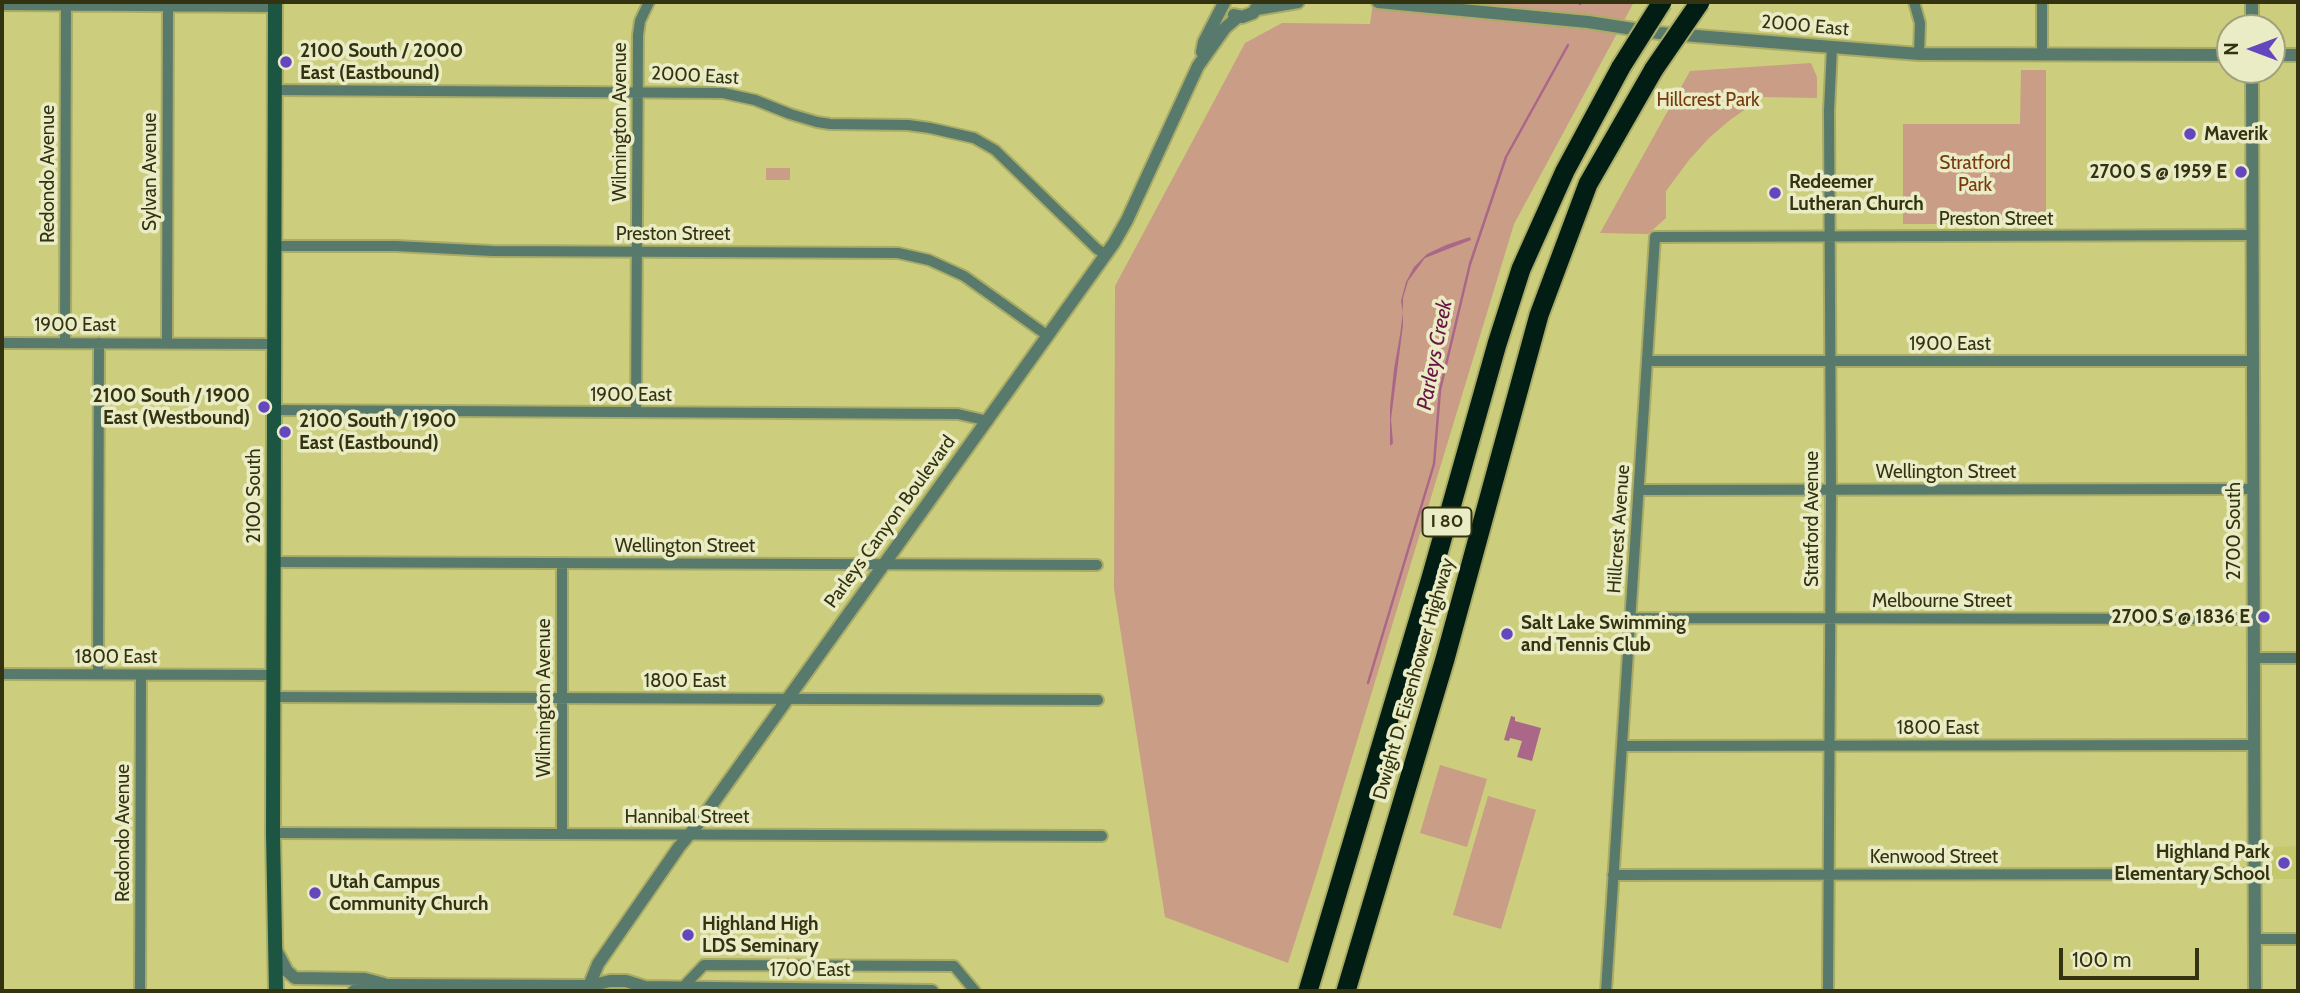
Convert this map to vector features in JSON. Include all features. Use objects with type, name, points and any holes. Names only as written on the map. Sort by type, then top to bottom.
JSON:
[{"type":"highway","name":"Dwight D. Eisenhower Highway","points":[[1308,991],[1521,269],[1565,171],[1621,67],[1662,2]]},
{"type":"highway","name":"Dwight D. Eisenhower Highway","points":[[1346,991],[1444,659],[1539,315],[1588,184],[1654,69],[1700,2]]},
{"type":"main road","name":"2100 South","points":[[275,4],[272,833],[276,991]]},
{"type":"street","name":"Wilmington Avenue","points":[[636,412],[638,30],[649,2]]},
{"type":"street","points":[[1224,3],[1231,13],[1247,16],[1258,5],[1298,2]]},
{"type":"street","name":"2000 East","points":[[1378,2],[1588,22],[1659,33],[1919,54],[2216,55]]},
{"type":"street","points":[[1914,2],[1920,23],[1919,54]]},
{"type":"street","points":[[2042,2],[2042,54]]},
{"type":"street","name":"Parleys Canyon Boulevard","points":[[1198,66],[1204,42],[1224,3]]},
{"type":"street","name":"Redondo Avenue","points":[[65,343],[66,4]]},
{"type":"street","name":"Sylvan Avenue","points":[[167,343],[168,4]]},
{"type":"street","points":[[2,5],[275,4]]},
{"type":"street","name":"Parleys Canyon Boulevard","points":[[589,986],[598,964],[689,834],[988,421],[1105,254],[1127,220],[1198,66],[1225,27],[1239,16]]},
{"type":"street","name":"Stratford Avenue","points":[[1828,991],[1831,490],[1829,237],[1832,47]]},
{"type":"street","name":"2700 South","points":[[2252,84],[2255,991]]},
{"type":"street","name":"2000 East","points":[[275,90],[723,93],[755,100],[817,122],[908,125],[974,138],[1006,159],[1105,254]]},
{"type":"street","name":"Preston Street","points":[[1655,237],[2253,235]]},
{"type":"street","name":"Hillcrest Avenue","points":[[1606,991],[1655,237]]},
{"type":"street","name":"Preston Street","points":[[274,246],[908,255],[940,264],[964,276],[1048,336]]},
{"type":"street","name":"1900 East","points":[[2,343],[274,344]]},
{"type":"street","points":[[98,674],[99,343]]},
{"type":"street","name":"1900 East","points":[[1648,361],[2253,361]]},
{"type":"street","name":"1900 East","points":[[274,410],[958,414],[988,421]]},
{"type":"street","name":"Wellington Street","points":[[1639,490],[2253,489]]},
{"type":"street","name":"Wellington Street","points":[[273,562],[1097,565]]},
{"type":"street","name":"Wilmington Avenue","points":[[562,563],[562,834]]},
{"type":"street","name":"Melbourne Street","points":[[1631,618],[2254,619]]},
{"type":"street","points":[[2254,658],[2298,658]]},
{"type":"street","name":"1800 East","points":[[2,674],[273,675]]},
{"type":"street","name":"Redondo Avenue","points":[[140,991],[141,674]]},
{"type":"street","name":"1800 East","points":[[273,697],[1098,700]]},
{"type":"street","name":"1800 East","points":[[1622,746],[2254,746]]},
{"type":"street","name":"Hannibal Street","points":[[272,833],[1102,836]]},
{"type":"street","name":"Kenwood Street","points":[[1613,874],[2254,874]]},
{"type":"street","points":[[2255,939],[2298,939]]},
{"type":"street","points":[[275,949],[287,971],[295,978],[365,979],[388,985]]},
{"type":"street","points":[[683,987],[704,965],[954,966],[975,991]]},
{"type":"street","name":"1700 East","points":[[354,991],[388,985],[589,986],[610,981],[626,981],[645,987]]},
{"type":"street","name":"1700 East","points":[[589,986],[608,991]]},
{"type":"street","name":"1700 East","points":[[628,991],[645,987],[932,991]]},
{"type":"shaded area","points":[[1470,237],[1471,240],[1425,258],[1408,281],[1403,298],[1403,312],[1401,301],[1406,282],[1414,267],[1427,254]]},
{"type":"shaded area","points":[[1403,312],[1391,419],[1393,443],[1390,446],[1390,407]]},
{"type":"shaded area","points":[[1511,716],[1515,717],[1515,721],[1541,728],[1532,761],[1517,757],[1522,741],[1510,738],[1509,741],[1504,740]]},
{"type":"shaded area","name":"Highland Park Elementary School","points":[[2298,846],[2298,879],[2269,879],[2269,847]]},
{"type":"green space","points":[[1373,2],[1634,2],[1514,224],[1288,963],[1165,917],[1114,589],[1115,286],[1245,43],[1282,23],[1370,24]]},
{"type":"green space","name":"Hillcrest Park","points":[[1811,63],[1817,77],[1817,98],[1763,97],[1730,120],[1689,160],[1666,191],[1666,218],[1648,234],[1600,233],[1690,71]]},
{"type":"green space","name":"Stratford Park","points":[[2021,70],[2046,70],[2046,224],[1903,224],[1903,124],[2020,124]]},
{"type":"green space","points":[[766,168],[790,168],[790,180],[766,180]]},
{"type":"green space","points":[[1440,765],[1487,779],[1467,847],[1420,833]]},
{"type":"green space","points":[[1488,796],[1536,810],[1501,929],[1453,915]]},
{"type":"waterway","name":"Parleys Creek","points":[[1368,683],[1434,464],[1440,390],[1470,264],[1506,157],[1568,45]]},
{"type":"place","name":"2100 South / 2000 East (Eastbound)","points":[[286,62]]},
{"type":"place","name":"Maverik","points":[[2190,134]]},
{"type":"place","name":"2700 S @ 1959 E","points":[[2241,172]]},
{"type":"place","name":"Redeemer Lutheran Church","points":[[1775,193]]},
{"type":"place","name":"2100 South / 1900 East (Westbound)","points":[[264,407]]},
{"type":"place","name":"2100 South / 1900 East (Eastbound)","points":[[285,432]]},
{"type":"place","name":"2700 S @ 1836 E","points":[[2264,617]]},
{"type":"place","name":"Salt Lake Swimming and Tennis Club","points":[[1507,634]]},
{"type":"place","name":"Highland Park Elementary School","points":[[2284,863]]},
{"type":"place","name":"Utah Campus Community Church","points":[[315,893]]},
{"type":"place","name":"Highland High LDS Seminary","points":[[688,935]]}]
